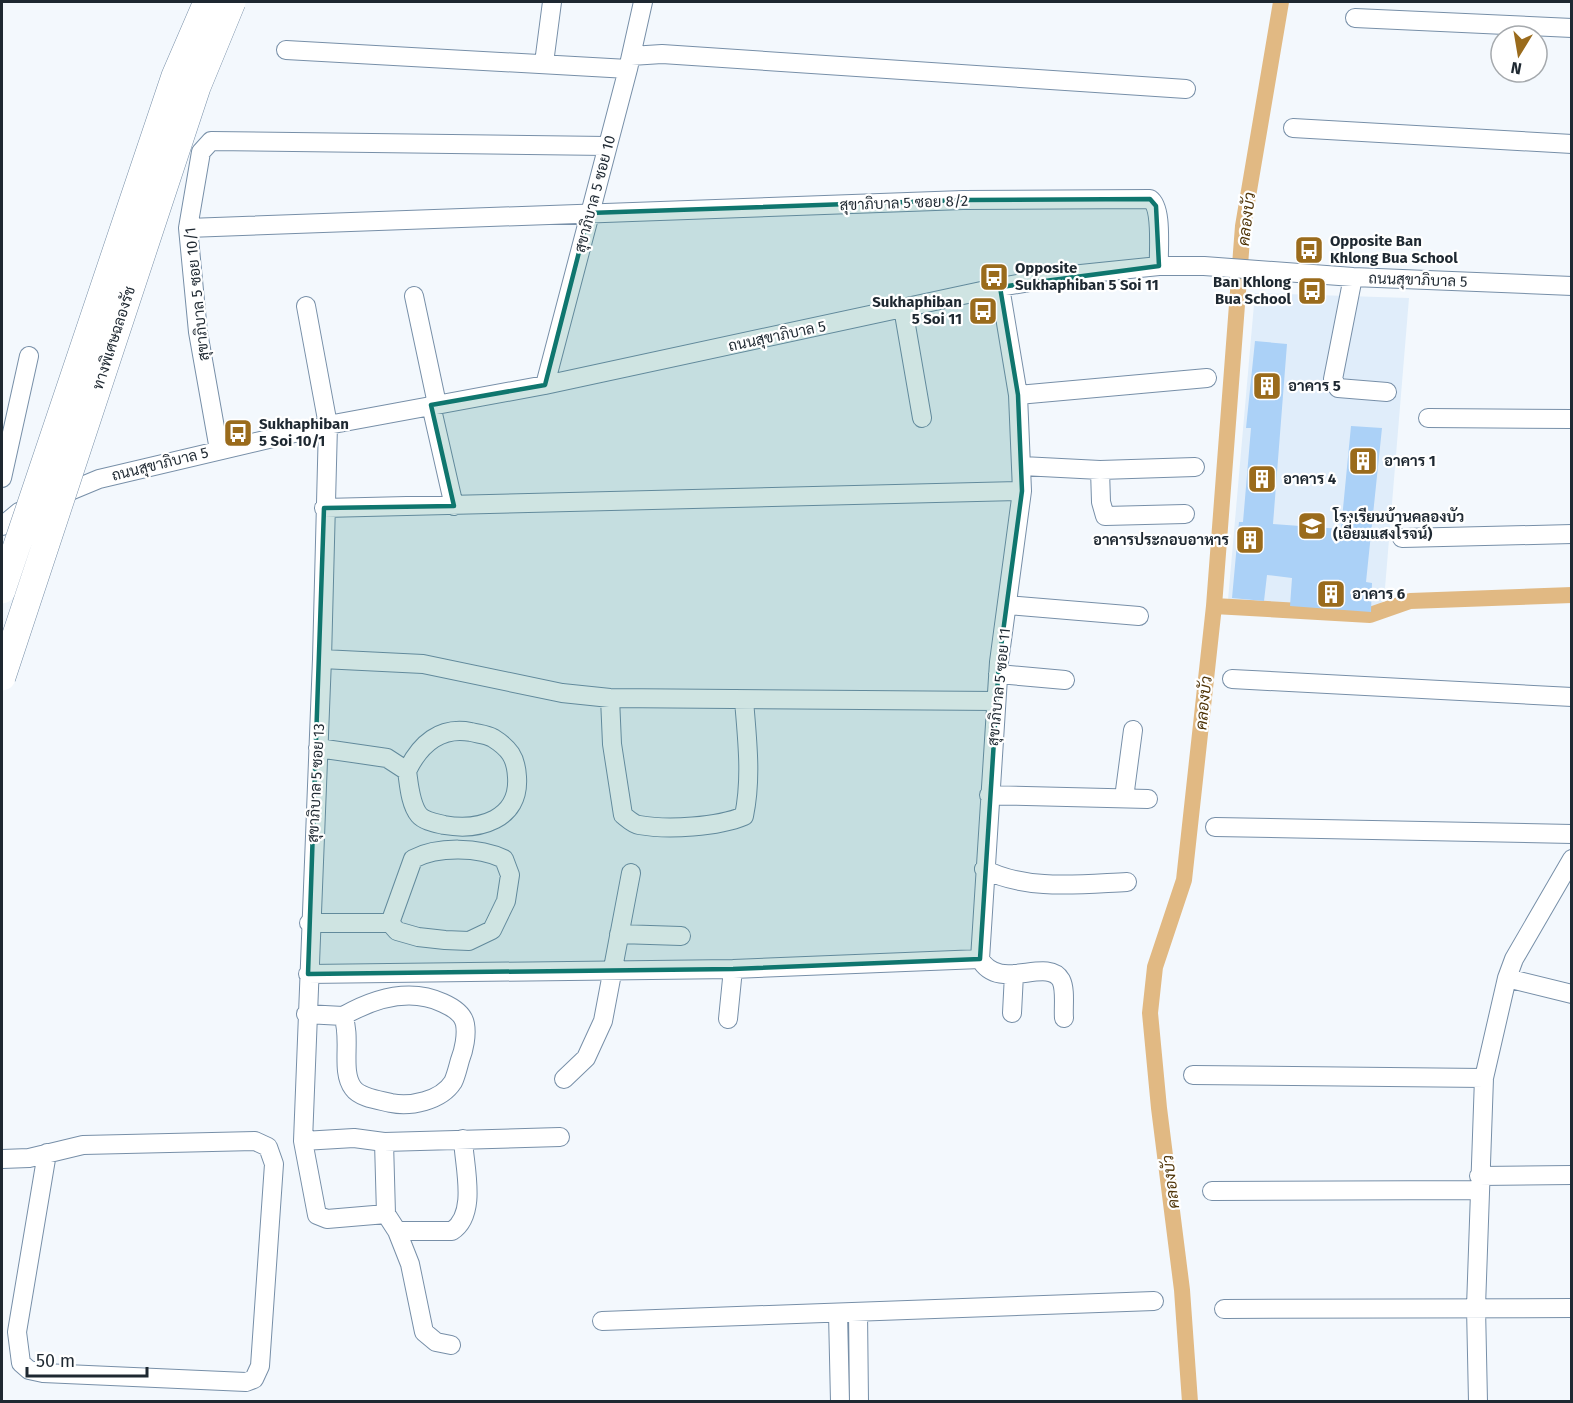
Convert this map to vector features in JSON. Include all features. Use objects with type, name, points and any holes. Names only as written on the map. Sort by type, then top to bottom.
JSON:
[{"type":"highway","name":"ทางพิเศษฉลองรัช","points":[[2,590],[175,76],[207,2]]},
{"type":"highway","name":"ทางพิเศษฉลองรัช","points":[[2,677],[197,87],[232,2]]},
{"type":"street","points":[[544,63],[552,2]]},
{"type":"street","name":"สุขาภิบาล 5 ซอย 10","points":[[545,385],[643,2]]},
{"type":"street","points":[[1355,18],[1572,28]]},
{"type":"street","points":[[286,50],[544,63],[629,62],[662,54],[1186,89]]},
{"type":"street","points":[[1293,128],[1572,144]]},
{"type":"street","name":"สุขาภิบาล 5 ซอย 10/1","points":[[219,450],[198,332],[188,228],[201,152],[211,141],[607,146]]},
{"type":"street","name":"สุขาภิบาล 5 ซอย 8/2","points":[[590,213],[963,200],[1150,199],[1156,206],[1158,216],[1159,266]]},
{"type":"street","points":[[188,228],[590,213]]},
{"type":"street","name":"ถนนสุขาภิบาล 5","points":[[2,526],[19,512],[99,479],[219,450],[328,425],[545,385],[1000,287],[1071,275],[1159,266],[1204,266],[1353,277],[1572,286]]},
{"type":"street","points":[[1353,277],[1333,379],[1338,388],[1387,392]]},
{"type":"street","name":"สุขาภิบาล 5 ซอย 11","points":[[980,959],[988,795],[998,674],[1022,491],[1023,466],[1018,395],[1000,287]]},
{"type":"street","points":[[414,296],[454,506]]},
{"type":"street","name":"สุขาภิบาล 5 ซอย 13","points":[[306,306],[328,425],[324,507],[322,659],[309,923],[303,1141],[317,1215],[327,1219],[386,1214]]},
{"type":"street","points":[[903,308],[922,418]]},
{"type":"street","points":[[2,478],[29,356]]},
{"type":"street","points":[[1018,395],[1207,378]]},
{"type":"street","points":[[1428,418],[1572,418]]},
{"type":"street","points":[[1023,466],[1100,470],[1195,466]]},
{"type":"street","points":[[1100,470],[1101,502],[1105,516],[1185,514]]},
{"type":"street","points":[[324,507],[454,506],[1022,491]]},
{"type":"street","points":[[1402,538],[1572,534]]},
{"type":"street","points":[[1008,605],[1139,616]]},
{"type":"street","points":[[322,659],[423,664],[562,693],[610,698],[996,701]]},
{"type":"street","points":[[998,674],[1065,680]]},
{"type":"street","points":[[1232,679],[1572,697]]},
{"type":"street","points":[[610,698],[613,754],[623,815],[637,825],[664,826],[729,822],[744,816],[748,795],[749,765],[744,700]]},
{"type":"street","points":[[318,747],[387,758],[407,771],[411,796],[419,815],[432,822],[462,828],[494,821],[510,810],[518,789],[517,766],[509,748],[489,736],[462,730],[437,734],[413,759],[407,771]]},
{"type":"street","points":[[1124,798],[1133,730]]},
{"type":"street","points":[[988,795],[1148,799]]},
{"type":"street","points":[[1215,826],[1572,834]]},
{"type":"street","points":[[309,923],[390,923],[398,931],[408,934],[444,940],[469,941],[492,930],[506,901],[510,874],[504,859],[488,851],[427,851],[413,859],[390,923]]},
{"type":"street","points":[[1478,1401],[1476,1307],[1484,1078],[1507,978],[1514,959],[1572,859]]},
{"type":"street","points":[[984,869],[1001,878],[1020,881],[1079,884],[1127,882]]},
{"type":"street","points":[[564,1079],[586,1058],[596,1041],[631,873]]},
{"type":"street","points":[[619,934],[681,936]]},
{"type":"street","points":[[308,975],[612,972],[980,959],[991,972],[1014,974],[1041,972],[1057,975],[1062,982],[1064,1018]]},
{"type":"street","points":[[728,1019],[733,969]]},
{"type":"street","points":[[1012,1013],[1014,974]]},
{"type":"street","points":[[1507,978],[1572,994]]},
{"type":"street","points":[[306,1014],[343,1016],[366,1003],[411,994],[435,999],[454,1008],[465,1023],[464,1049],[452,1083],[438,1095],[417,1103],[399,1105],[371,1098],[353,1089],[348,1077],[348,1029],[343,1016]]},
{"type":"street","points":[[1193,1075],[1484,1078]]},
{"type":"street","points":[[303,1141],[354,1138],[384,1142],[560,1137]]},
{"type":"street","points":[[397,1231],[452,1231],[460,1226],[466,1215],[467,1199],[463,1139]]},
{"type":"street","points":[[2,1158],[29,1158],[47,1153],[83,1145],[255,1141],[268,1147],[274,1164],[260,1366],[254,1379],[246,1382],[43,1373],[29,1370],[21,1363],[17,1332],[47,1153]]},
{"type":"street","points":[[384,1142],[386,1214],[397,1231],[410,1264],[424,1332],[436,1342],[451,1344]]},
{"type":"street","points":[[1212,1191],[1479,1183],[1572,1175]]},
{"type":"street","points":[[602,1321],[1154,1301]]},
{"type":"street","points":[[1224,1308],[1572,1308]]},
{"type":"street","points":[[858,1312],[859,1401]]},
{"type":"street","points":[[838,1313],[840,1401]]},
{"type":"highlighted area","points":[[1150,199],[1156,206],[1159,266],[1000,287],[1018,395],[1022,491],[999,662],[980,959],[733,969],[308,974],[324,508],[454,506],[431,405],[545,385],[589,213],[963,200]]},
{"type":"shaded area","name":"โรงเรียนบ้านคลองบัว (เอี่ยมแสงโรจน์)","points":[[1255,293],[1409,298],[1384,600],[1371,612],[1228,600]]},
{"type":"building","points":[[1255,341],[1287,344],[1273,524],[1341,529],[1351,426],[1382,428],[1366,582],[1372,583],[1371,612],[1290,606],[1292,578],[1267,575],[1264,601],[1232,598],[1239,522],[1243,522],[1251,428],[1246,428]]},
{"type":"waterway","name":"คลองบัว","points":[[1190,1402],[1182,1290],[1159,1108],[1150,1013],[1155,967],[1184,880],[1214,606],[1243,226],[1281,2]]},
{"type":"waterway","points":[[1214,606],[1370,615],[1410,601],[1572,595]]},
{"type":"place","name":"Opposite Ban Khlong Bua School","points":[[1309,250]]},
{"type":"place","name":"Opposite Sukhaphiban 5 Soi 11","points":[[994,277]]},
{"type":"place","name":"Ban Khlong Bua School","points":[[1312,291]]},
{"type":"place","name":"Sukhaphiban 5 Soi 11","points":[[983,311]]},
{"type":"place","name":"อาคาร 5","points":[[1267,386]]},
{"type":"place","name":"Sukhaphiban 5 Soi 10/1","points":[[238,433]]},
{"type":"place","name":"อาคาร 1","points":[[1363,461]]},
{"type":"place","name":"อาคาร 4","points":[[1262,479]]},
{"type":"place","name":"โรงเรียนบ้านคลองบัว (เอี่ยมแสงโรจน์)","points":[[1312,526]]},
{"type":"place","name":"อาคารประกอบอาหาร","points":[[1250,540]]},
{"type":"place","name":"อาคาร 6","points":[[1331,594]]}]
